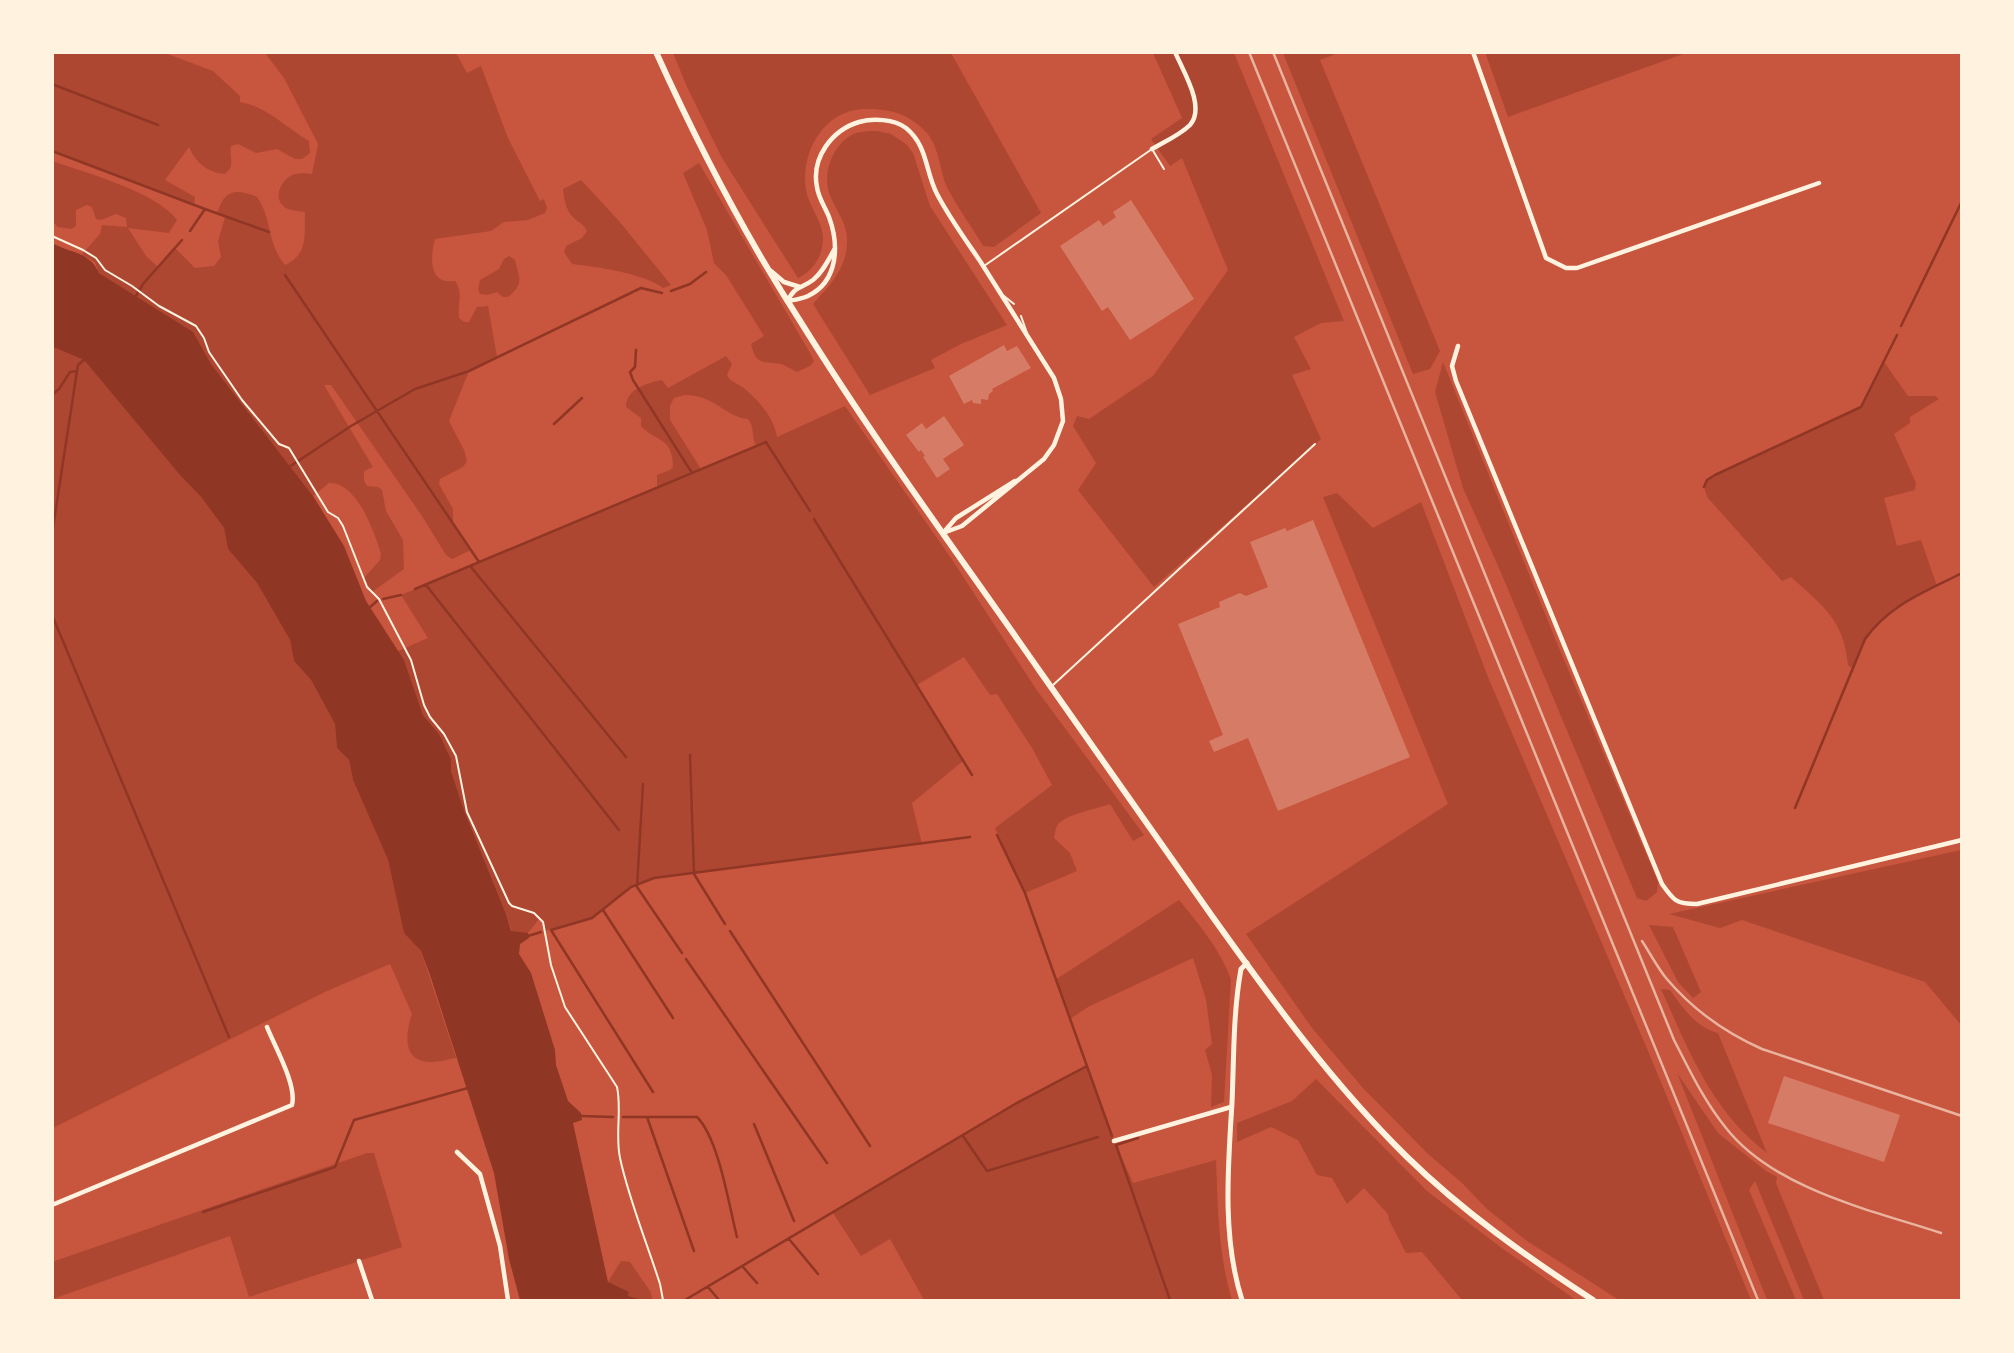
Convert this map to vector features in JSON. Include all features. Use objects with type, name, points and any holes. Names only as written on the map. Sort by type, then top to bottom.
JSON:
[{"type":"main road","points":[[656,52],[686,117],[770,270],[845,391],[1051,687],[1322,1064],[1360,1109],[1407,1157],[1501,1238],[1593,1300]]},
{"type":"street","points":[[1152,149],[1188,128],[1196,113],[1195,102],[1175,52]]},
{"type":"street","points":[[1473,52],[1546,258],[1558,265],[1577,268],[1819,183]]},
{"type":"street","points":[[788,301],[807,297],[826,280],[833,266],[835,247],[829,218],[817,188],[816,173],[831,137],[861,121],[894,122],[905,128],[924,149],[936,191],[1058,388],[1063,408],[1063,421],[1054,445],[1045,459],[962,526],[943,534]]},
{"type":"street","points":[[788,301],[792,291],[821,272],[835,247]]},
{"type":"street","points":[[770,270],[784,282],[801,287]]},
{"type":"street","points":[[1458,346],[1452,366],[1456,380],[1662,884],[1671,898],[1680,904],[1697,904],[1962,840]]},
{"type":"street","points":[[943,534],[956,518],[1019,479]]},
{"type":"street","points":[[1241,1300],[1231,1242],[1229,1195],[1235,1008],[1241,969],[1247,963]]},
{"type":"street","points":[[52,1205],[292,1105],[294,1097],[290,1083],[267,1027]]},
{"type":"street","points":[[1114,1140],[1231,1107]]},
{"type":"street","points":[[457,1152],[480,1174],[500,1246],[508,1300]]},
{"type":"street","points":[[359,1261],[372,1300]]},
{"type":"lane","points":[[983,267],[1152,149],[1164,169]]},
{"type":"lane","points":[[1000,293],[1014,304]]},
{"type":"lane","points":[[1021,316],[1028,337]]},
{"type":"lane","points":[[1051,687],[1315,444]]},
{"type":"path","points":[[52,236],[96,258],[105,270],[196,326],[209,352],[242,400],[279,444],[289,448],[328,512],[338,518],[343,526],[367,587],[379,599],[411,660],[424,705],[456,756],[467,812],[509,903],[534,913],[543,922],[551,965],[565,1007],[617,1087],[620,1101],[620,1156],[663,1300]]},
{"type":"shaded area","points":[[1485,52],[1686,52],[1686,53],[1508,117]]},
{"type":"shaded area","points":[[53,53],[165,53],[213,71],[240,96],[240,102],[268,113],[309,141],[310,153],[302,159],[295,159],[277,149],[256,153],[238,144],[231,146],[231,165],[224,174],[203,166],[189,147],[165,180],[195,197],[194,205],[53,151]]},
{"type":"shaded area","points":[[265,53],[456,53],[467,73],[481,66],[508,138],[540,201],[544,199],[547,208],[545,213],[528,220],[504,222],[491,231],[435,239],[432,261],[435,273],[442,280],[455,281],[458,285],[459,318],[464,322],[469,322],[477,307],[488,306],[497,357],[469,371],[449,421],[467,461],[463,467],[440,479],[439,484],[453,509],[453,523],[471,550],[452,559],[446,555],[331,385],[324,385],[373,467],[364,471],[367,486],[382,490],[386,511],[403,540],[404,569],[372,592],[364,578],[380,560],[381,554],[369,521],[356,499],[348,490],[329,483],[313,496],[211,364],[192,332],[99,273],[95,262],[82,254],[100,234],[102,225],[127,227],[126,218],[116,214],[101,220],[96,219],[92,207],[87,205],[76,210],[76,226],[71,229],[58,227],[53,222],[52,161],[138,192],[167,210],[177,220],[169,233],[128,228],[146,256],[158,267],[175,248],[195,268],[214,266],[221,257],[218,241],[225,217],[217,214],[223,200],[231,193],[237,192],[257,197],[279,257],[285,265],[293,261],[304,243],[305,212],[283,206],[279,193],[282,184],[291,175],[312,174],[318,144],[284,78]]},
{"type":"shaded area","points":[[673,53],[951,53],[1041,213],[994,247],[983,246],[947,187],[934,145],[926,132],[905,116],[889,111],[863,109],[849,112],[836,117],[817,136],[807,162],[806,190],[821,227],[823,240],[816,263],[798,278],[722,158]]},
{"type":"shaded area","points":[[1153,53],[1234,53],[1344,321],[1321,323],[1294,337],[1311,369],[1292,375],[1321,439],[1154,587],[1078,490],[1096,463],[1073,426],[1077,416],[1089,419],[1153,376],[1228,270],[1182,158],[1170,166],[1151,139],[1182,118]]},
{"type":"shaded area","points":[[1283,53],[1338,53],[1320,60],[1440,351],[1430,369],[1413,374]]},
{"type":"shaded area","points":[[860,132],[891,134],[906,144],[913,153],[930,206],[1007,325],[931,360],[935,368],[870,395],[813,304],[837,274],[847,248],[845,226],[827,185],[828,169],[838,147],[850,136]]},
{"type":"shaded area","points":[[699,163],[810,353],[814,361],[810,366],[797,372],[781,364],[761,361],[755,356],[751,344],[764,336],[726,275],[714,263],[707,230],[683,173]]},
{"type":"shaded area","points":[[581,180],[619,221],[671,285],[663,288],[644,278],[572,264],[564,252],[566,246],[582,238],[587,231],[569,212],[563,189]]},
{"type":"shaded area","points":[[52,243],[85,257],[99,273],[193,332],[211,364],[313,496],[344,546],[366,601],[404,660],[423,715],[439,734],[451,759],[451,771],[465,813],[511,931],[528,933],[529,938],[520,944],[519,954],[531,973],[568,1101],[581,1113],[582,1120],[573,1123],[608,1282],[629,1292],[626,1300],[520,1300],[509,1259],[494,1173],[421,951],[404,933],[388,860],[353,780],[349,760],[337,748],[335,724],[311,680],[294,661],[290,640],[257,583],[228,549],[224,528],[201,497],[84,360],[53,347]]},
{"type":"shaded area","points":[[509,256],[515,260],[518,272],[517,288],[508,297],[497,292],[480,294],[480,280],[499,269],[504,259]]},
{"type":"shaded area","points":[[53,347],[84,360],[201,497],[224,528],[228,549],[257,583],[290,640],[294,661],[311,680],[335,724],[337,748],[349,760],[353,780],[388,860],[404,933],[421,951],[456,1058],[435,1062],[422,1061],[411,1053],[407,1038],[412,1014],[390,964],[327,991],[53,1128]]},
{"type":"shaded area","points":[[726,356],[732,364],[727,375],[760,404],[773,423],[777,437],[845,406],[953,561],[1036,689],[1144,835],[1133,841],[1110,804],[1066,818],[1057,826],[1054,838],[1070,853],[1077,871],[1025,893],[995,828],[1052,785],[997,694],[990,695],[964,657],[917,685],[963,761],[912,803],[922,844],[654,878],[631,887],[592,918],[545,931],[540,918],[528,933],[512,932],[465,813],[451,771],[451,759],[439,734],[423,715],[404,660],[398,651],[428,638],[401,595],[657,487],[657,475],[673,467],[670,450],[663,441],[641,426],[641,418],[626,407],[633,391],[644,385],[662,380],[668,388]],"holes":[[[695,396],[748,419],[752,425],[756,446],[701,469],[670,420],[670,406],[674,398]]]},
{"type":"shaded area","points":[[1443,362],[1658,882],[1657,892],[1646,901],[1637,898],[1463,488],[1435,392]]},
{"type":"shaded area","points":[[1884,362],[1908,396],[1935,396],[1939,399],[1910,417],[1910,423],[1894,434],[1916,483],[1915,490],[1884,498],[1897,546],[1921,540],[1937,586],[1905,602],[1884,617],[1868,637],[1853,669],[1848,665],[1842,636],[1830,615],[1791,577],[1782,581],[1707,497],[1704,487],[1707,480],[1715,475],[1861,407]]},
{"type":"shaded area","points":[[1337,493],[1373,528],[1421,502],[1488,677],[1751,1300],[1619,1300],[1527,1241],[1487,1209],[1428,1154],[1362,1087],[1312,1028],[1246,934],[1448,804],[1323,497]]},
{"type":"shaded area","points":[[1961,850],[1961,1025],[1925,982],[1742,920],[1720,928],[1669,914]]},
{"type":"shaded area","points":[[1179,900],[1216,949],[1231,980],[1224,1102],[1211,1107],[1212,1075],[1205,1050],[1212,1044],[1206,1000],[1193,958],[1088,1007],[1070,1019],[1055,980]]},
{"type":"shaded area","points":[[1649,925],[1673,927],[1701,992],[1693,998],[1678,982]]},
{"type":"shaded area","points":[[1661,989],[1670,990],[1696,1022],[1718,1033],[1767,1153],[1731,1118],[1716,1099],[1692,1057]]},
{"type":"shaded area","points":[[1087,1066],[1133,1183],[1216,1160],[1221,1248],[1232,1300],[924,1300],[890,1239],[861,1256],[833,1213],[1015,1104]]},
{"type":"shaded area","points":[[1677,1073],[1718,1133],[1777,1177],[1776,1183],[1824,1300],[1804,1300],[1755,1181],[1749,1190],[1796,1300],[1767,1300]]},
{"type":"shaded area","points":[[1316,1079],[1427,1191],[1576,1300],[1462,1300],[1422,1252],[1406,1253],[1388,1214],[1364,1188],[1347,1204],[1332,1178],[1317,1175],[1298,1140],[1271,1127],[1237,1142],[1237,1123],[1292,1101]]},
{"type":"shaded area","points":[[367,1153],[374,1153],[402,1247],[249,1297],[230,1236],[53,1299],[52,1262]]},
{"type":"shaded area","points":[[621,1261],[630,1262],[653,1300],[626,1300],[608,1282]]},
{"type":"building","points":[[1131,200],[1194,299],[1130,340],[1108,307],[1102,311],[1060,246],[1099,220],[1103,226],[1116,217],[1113,212]]},
{"type":"building","points":[[1004,345],[1007,351],[1017,346],[1031,368],[992,389],[988,400],[981,399],[981,404],[973,403],[972,400],[964,404],[949,376]]},
{"type":"building","points":[[944,416],[964,445],[943,459],[950,469],[937,478],[921,450],[919,452],[906,435],[922,423],[926,429]]},
{"type":"building","points":[[1313,520],[1410,757],[1278,811],[1248,738],[1214,752],[1209,741],[1223,735],[1178,624],[1220,607],[1219,602],[1240,593],[1246,596],[1268,587],[1250,542]]},
{"type":"building","points":[[1784,1076],[1900,1115],[1884,1162],[1768,1123]]},
{"type":"waterway","points":[[52,84],[158,125]]},
{"type":"waterway","points":[[52,151],[205,209]]},
{"type":"waterway","points":[[1901,326],[1962,201]]},
{"type":"waterway","points":[[190,231],[205,209],[269,232]]},
{"type":"waterway","points":[[136,296],[143,284],[182,240]]},
{"type":"waterway","points":[[671,291],[690,284],[706,272]]},
{"type":"waterway","points":[[285,275],[479,562]]},
{"type":"waterway","points":[[289,467],[351,426],[415,389],[469,371],[641,288],[662,293]]},
{"type":"waterway","points":[[1704,487],[1707,480],[1715,475],[1861,407],[1897,335]]},
{"type":"waterway","points":[[636,350],[635,367],[630,372],[633,380],[692,473]]},
{"type":"waterway","points":[[52,395],[70,372],[77,371],[78,365],[86,358]]},
{"type":"waterway","points":[[52,534],[77,371]]},
{"type":"waterway","points":[[554,424],[582,398]]},
{"type":"waterway","points":[[415,589],[766,442],[810,511]]},
{"type":"waterway","points":[[814,519],[972,775]]},
{"type":"waterway","points":[[471,567],[626,757]]},
{"type":"waterway","points":[[1795,808],[1865,639],[1897,608],[1962,573]]},
{"type":"waterway","points":[[426,585],[619,830]]},
{"type":"waterway","points":[[383,599],[401,595]]},
{"type":"waterway","points":[[369,608],[377,601]]},
{"type":"waterway","points":[[52,615],[229,1037]]},
{"type":"waterway","points":[[690,755],[694,874],[725,924]]},
{"type":"waterway","points":[[643,784],[637,887],[682,953]]},
{"type":"waterway","points":[[997,835],[1025,893],[1112,1136]]},
{"type":"waterway","points":[[653,1092],[551,930],[592,918],[631,887],[654,878],[970,837]]},
{"type":"waterway","points":[[603,910],[673,1018]]},
{"type":"waterway","points":[[730,931],[870,1146]]},
{"type":"waterway","points":[[528,936],[541,932]]},
{"type":"waterway","points":[[686,959],[827,1163]]},
{"type":"waterway","points":[[685,1300],[1015,1104],[1087,1066]]},
{"type":"waterway","points":[[203,1212],[335,1167],[354,1120],[468,1088]]},
{"type":"waterway","points":[[581,1116],[613,1117]]},
{"type":"waterway","points":[[623,1117],[697,1117],[705,1127],[717,1156],[737,1237]]},
{"type":"waterway","points":[[647,1117],[694,1251]]},
{"type":"waterway","points":[[754,1124],[794,1221]]},
{"type":"waterway","points":[[963,1136],[987,1171],[1098,1137]]},
{"type":"waterway","points":[[1138,1138],[1116,1145],[1170,1300]]},
{"type":"waterway","points":[[789,1239],[818,1274]]},
{"type":"waterway","points":[[743,1267],[757,1283]]},
{"type":"waterway","points":[[708,1287],[719,1300]]},
{"type":"waterway","points":[[627,1297],[637,1300]]},
{"type":"railway","points":[[1249,52],[1758,1300]]},
{"type":"railway","points":[[1273,52],[1674,1040],[1698,1086],[1726,1128],[1746,1149],[1770,1167],[1825,1195],[1941,1233]]},
{"type":"railway","points":[[1642,941],[1676,989],[1698,1010],[1735,1036],[1762,1049],[1962,1116]]}]
